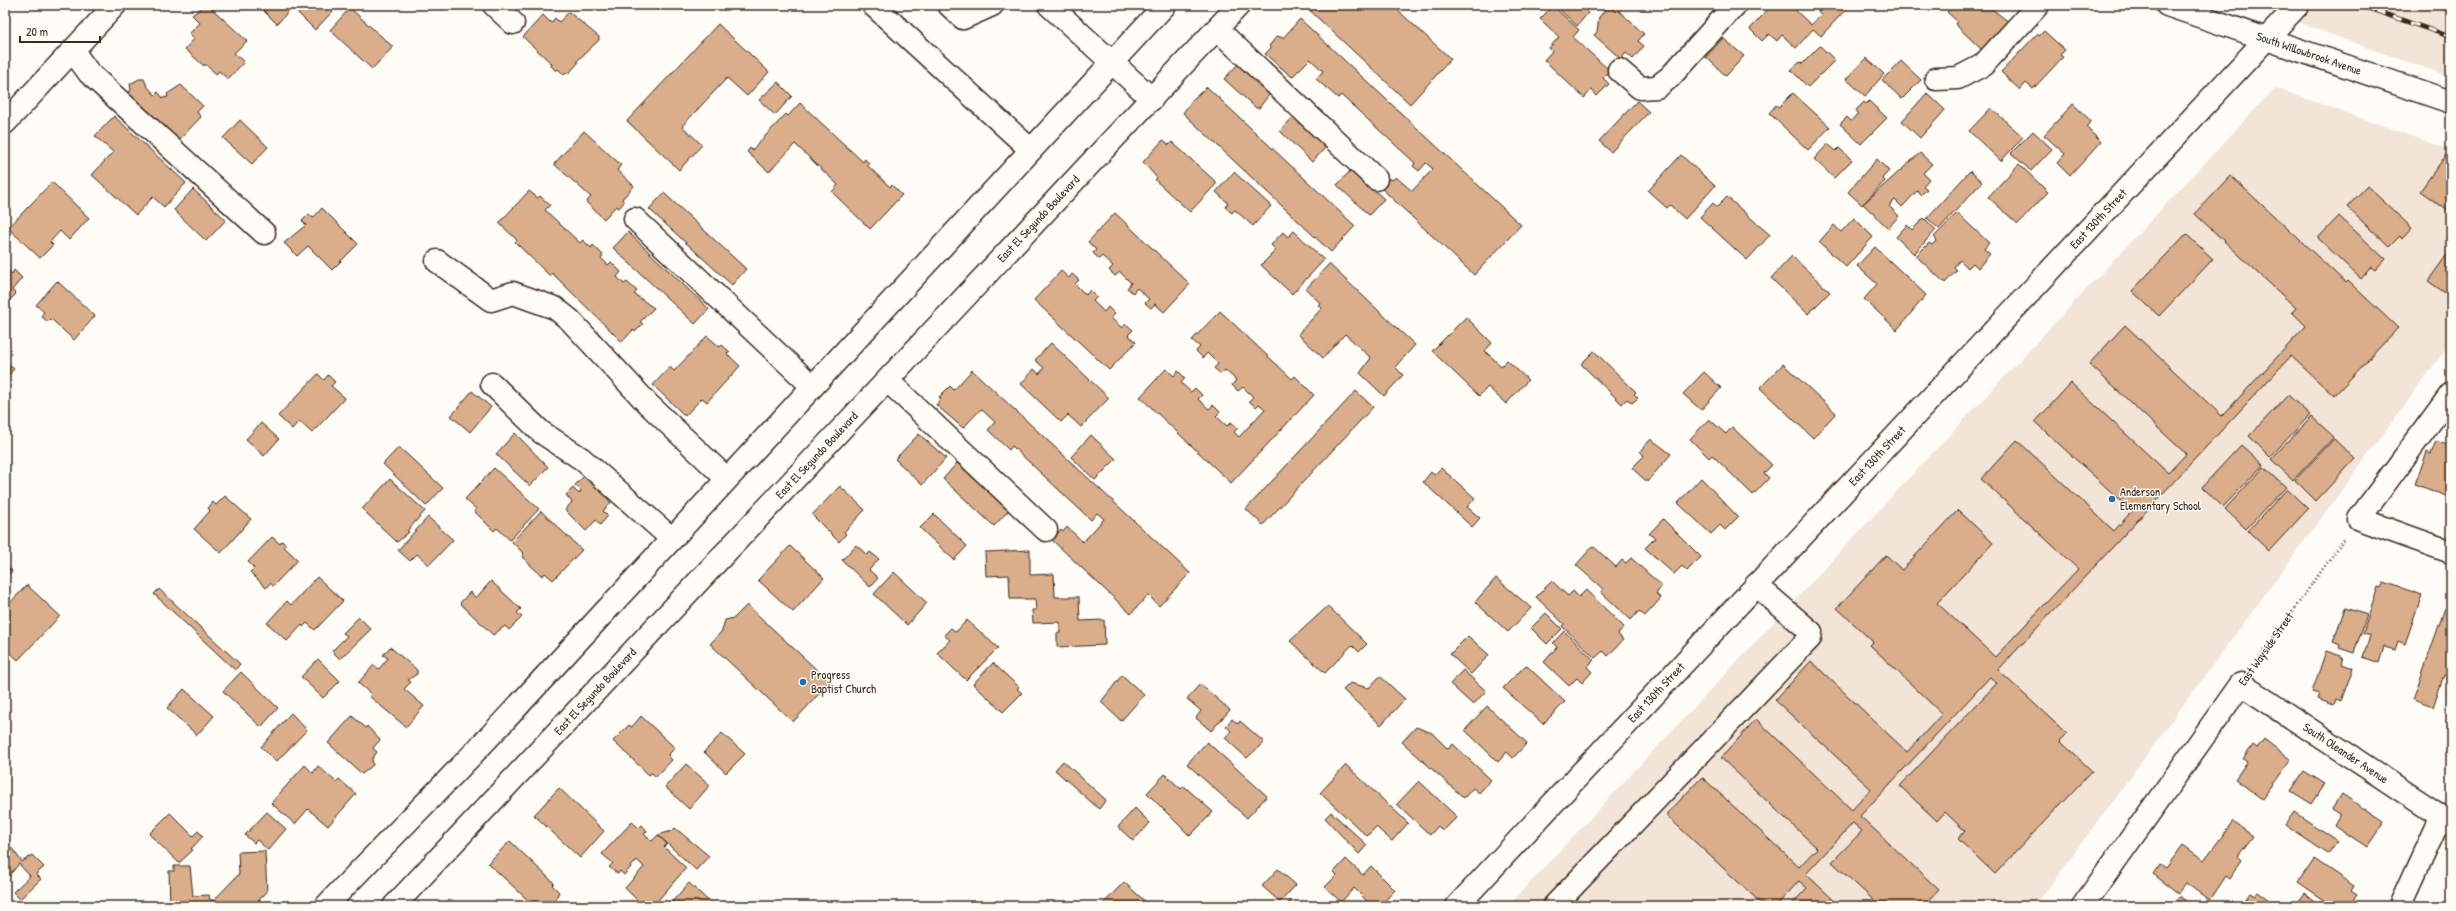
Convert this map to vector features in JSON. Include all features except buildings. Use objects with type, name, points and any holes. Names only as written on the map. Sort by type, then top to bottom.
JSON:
[{"type":"main road","points":[[5,123],[116,5]]},
{"type":"main road","points":[[494,5],[513,23]]},
{"type":"main road","points":[[874,5],[1031,150]]},
{"type":"main road","points":[[949,5],[962,18],[992,5]]},
{"type":"main road","points":[[1049,5],[1152,99]]},
{"type":"main road","points":[[326,906],[526,698],[588,628],[726,478],[1165,5]]},
{"type":"main road","name":"East El Segundo Boulevard","points":[[394,906],[1239,5]]},
{"type":"main road","points":[[1619,70],[1640,88],[1657,87],[1670,77],[1735,5]]},
{"type":"main road","points":[[1936,80],[1958,78],[1984,65],[2038,5]]},
{"type":"main road","name":"South Willowbrook Avenue","points":[[2166,5],[2451,102]]},
{"type":"main road","name":"East 130th Street","points":[[1457,906],[2298,5]]},
{"type":"main road","points":[[1217,29],[1376,179]]},
{"type":"main road","points":[[73,51],[89,73],[264,232]]},
{"type":"main road","points":[[635,219],[812,386]]},
{"type":"main road","points":[[437,261],[491,300],[513,293],[555,308],[570,320],[648,404],[726,478]]},
{"type":"main road","points":[[888,381],[1046,530]]},
{"type":"main road","points":[[492,384],[541,432],[582,459],[672,538]]},
{"type":"main road","points":[[2451,394],[2359,519],[2451,552]]},
{"type":"main road","points":[[1554,906],[1810,638],[1811,632],[1756,585]]},
{"type":"main road","name":"South Oleander Avenue","points":[[2241,684],[2446,819]]},
{"type":"main road","name":"East Wayside Street","points":[[2083,906],[2241,684]]},
{"type":"main road","points":[[2400,906],[2446,819]]},
{"type":"path","name":"East Wayside Street","points":[[2241,684],[2359,519]]},
{"type":"shaded area","points":[[2252,5],[2451,5],[2451,77],[2354,43]]},
{"type":"shaded area","name":"Anderson Elementary School","points":[[2275,88],[2451,150],[2451,342],[2035,906],[1508,906]]},
{"type":"tram line","points":[[2429,5],[2451,12]]},
{"type":"railway","points":[[2359,5],[2451,37]]},
{"type":"place","name":"Anderson Elementary School","points":[[2112,499]]},
{"type":"place","name":"Progress Baptist Church","points":[[803,682]]}]
